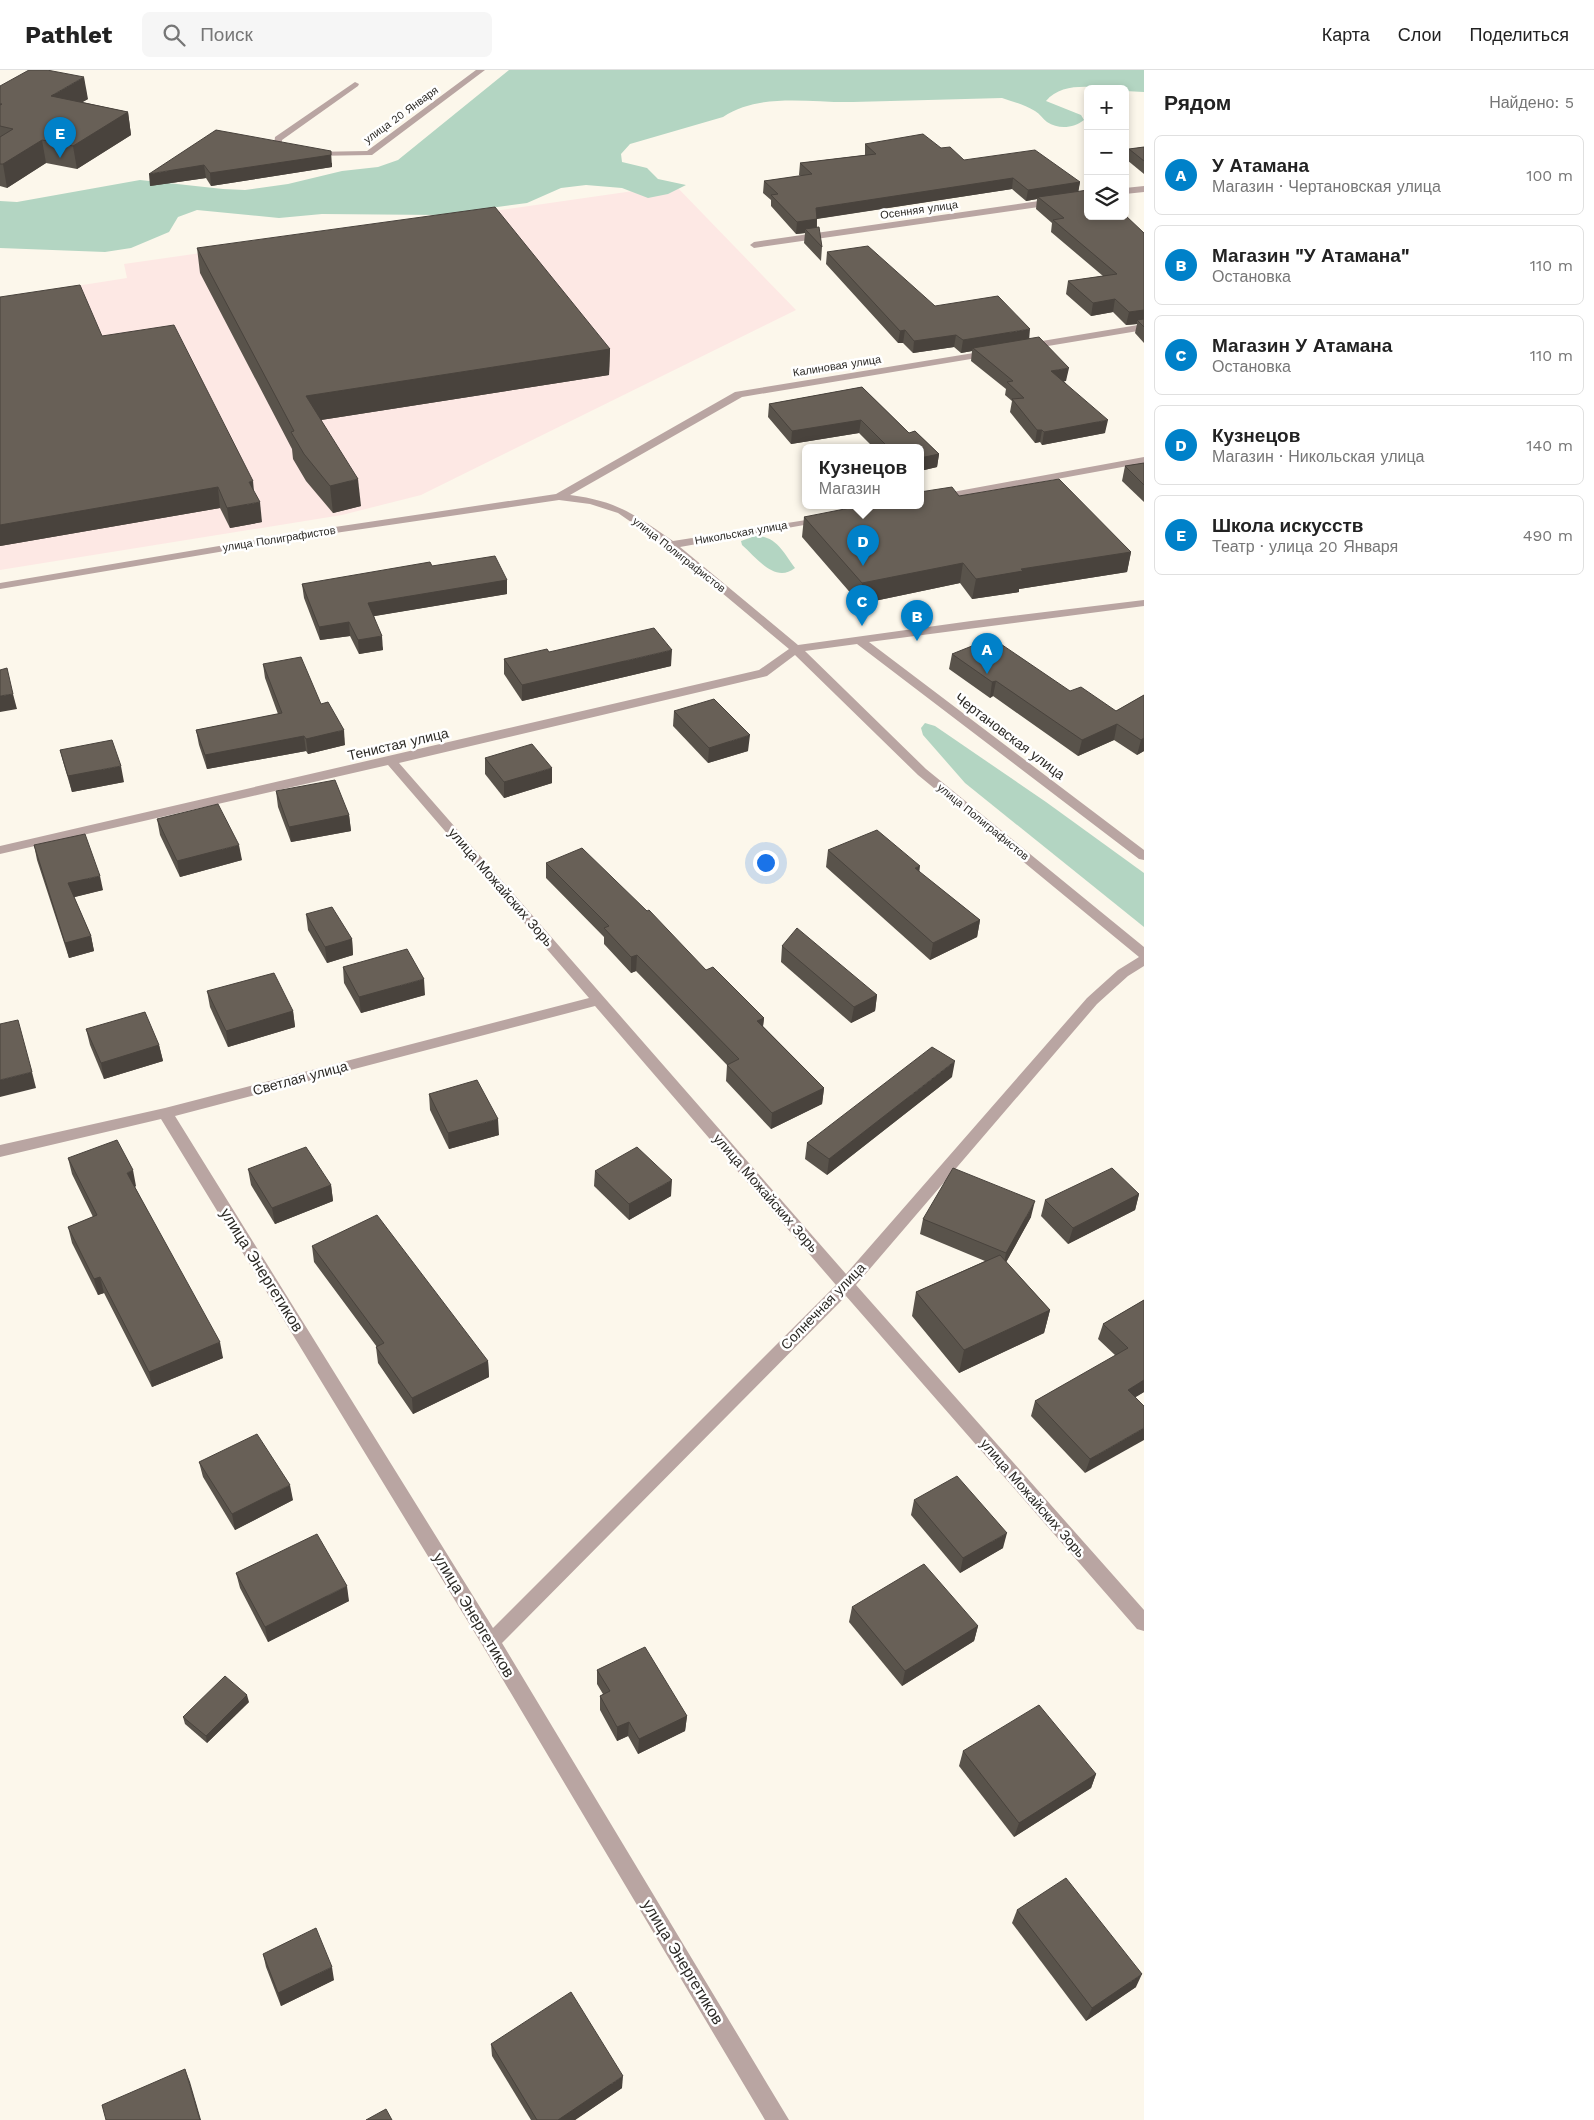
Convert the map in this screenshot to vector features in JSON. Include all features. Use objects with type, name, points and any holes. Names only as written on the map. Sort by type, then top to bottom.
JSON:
[{"type":"street","name":"улица 20 Января","points":[[355,84],[278,140],[278,146],[311,154],[369,153],[481,70]]},
{"type":"street","points":[[1129,191],[1144,189]]},
{"type":"street","name":"Осенняя улица","points":[[754,245],[1084,198]]},
{"type":"street","name":"Калиновая улица","points":[[559,498],[739,394],[1144,328]]},
{"type":"street","points":[[924,500],[1144,460]]},
{"type":"street","name":"улица Полиграфистов","points":[[0,586],[308,534],[559,498],[592,501],[622,512],[671,545],[796,649],[922,772],[1144,954]]},
{"type":"street","name":"Никольская улица","points":[[671,545],[836,516]]},
{"type":"street","points":[[796,649],[1144,602]]},
{"type":"street","name":"Чертановская улица","points":[[859,640],[1144,856]]},
{"type":"street","name":"Тенистая улица","points":[[0,850],[392,761],[763,673],[796,649]]},
{"type":"street","name":"улица Можайских Зорь","points":[[392,761],[846,1285],[1144,1623]]},
{"type":"street","name":"Солнечная улица","points":[[491,1642],[846,1285],[1092,1001],[1123,973],[1144,960]]},
{"type":"street","name":"Светлая улица","points":[[0,1151],[165,1113],[598,1000]]},
{"type":"street","name":"улица Энергетиков","points":[[165,1113],[491,1642],[778,2120]]},
{"type":"shaded area","points":[[675,185],[796,310],[421,495],[342,515],[0,570],[0,298],[127,278],[124,264]]},
{"type":"green space","points":[[509,70],[1144,70],[1144,92],[1129,91],[1129,85],[1084,85],[1084,87],[1062,90],[1054,94],[1046,101],[1081,115],[1084,120],[1076,125],[1066,127],[1052,125],[1031,109],[1002,98],[853,102],[786,100],[753,104],[723,117],[630,144],[621,154],[622,162],[647,168],[658,179],[686,185],[668,194],[648,198],[622,188],[586,185],[561,188],[527,203],[440,215],[322,214],[279,218],[197,210],[178,217],[169,232],[131,248],[105,252],[0,248],[0,201],[17,202],[140,180],[245,190],[288,184],[342,171],[378,167],[398,160]]},
{"type":"green space","points":[[755,536],[769,538],[779,546],[795,568],[788,572],[780,573],[773,571],[760,562],[742,545],[741,541]]},
{"type":"green space","points":[[925,723],[935,726],[1046,802],[1144,873],[1144,927],[965,783],[923,735],[921,728]]},
{"type":"building","points":[[29,70],[47,70],[84,77],[51,96],[128,112],[73,146],[42,140],[0,164],[0,137],[13,129],[0,126],[0,105],[2,104],[0,104],[0,86]]},
{"type":"building","points":[[216,130],[331,151],[331,155],[210,173],[204,165],[149,174]]},
{"type":"building","points":[[923,134],[941,148],[950,147],[964,160],[1035,150],[1080,182],[1028,190],[1013,178],[816,208],[817,219],[797,222],[771,195],[778,194],[764,181],[812,174],[800,163],[876,154],[865,144]]},
{"type":"building","points":[[1144,147],[1144,161],[1129,149]]},
{"type":"building","points":[[1084,191],[1084,220],[1129,219],[1144,233],[1144,310],[1129,312],[1115,299],[1093,303],[1068,281],[1117,274],[1053,220],[1064,218],[1038,197]]},
{"type":"building","points":[[495,207],[610,349],[306,396],[358,479],[330,486],[304,454],[291,432],[294,431],[197,248]]},
{"type":"building","points":[[819,227],[822,247],[805,229]]},
{"type":"building","points":[[868,246],[935,306],[998,296],[1030,329],[963,340],[956,335],[914,341],[905,330],[900,331],[827,252]]},
{"type":"building","points":[[80,285],[102,336],[174,325],[253,481],[249,482],[260,502],[227,508],[218,487],[0,525],[0,297]]},
{"type":"building","points":[[1144,319],[1144,327],[1137,320]]},
{"type":"building","points":[[1039,337],[1069,368],[1051,371],[1108,420],[1044,432],[1037,430],[1012,399],[1024,398],[1007,382],[1013,381],[973,348]]},
{"type":"building","points":[[862,387],[909,433],[915,431],[939,454],[924,457],[924,444],[885,444],[861,420],[792,431],[769,404]]},
{"type":"building","points":[[1144,463],[1144,485],[1125,466]]},
{"type":"building","points":[[1059,479],[1131,552],[1021,569],[1023,571],[976,579],[963,563],[862,583],[804,517],[845,509],[924,509],[924,491],[952,487],[959,496]]},
{"type":"building","points":[[495,556],[507,580],[368,603],[382,636],[358,640],[349,622],[319,627],[302,584],[430,562],[432,566]]},
{"type":"building","points":[[654,628],[672,650],[522,685],[504,659],[547,649],[549,652]]},
{"type":"building","points":[[992,638],[1070,691],[1081,687],[1116,711],[1144,695],[1144,738],[1141,740],[1117,724],[1082,740],[996,681],[992,682],[952,654]]},
{"type":"building","points":[[301,657],[321,704],[328,702],[344,730],[306,739],[304,736],[205,755],[196,730],[282,713],[263,664]]},
{"type":"building","points":[[7,668],[13,694],[0,696],[0,670]]},
{"type":"building","points":[[714,699],[750,735],[709,748],[674,711]]},
{"type":"building","points":[[112,740],[121,766],[68,776],[60,750]]},
{"type":"building","points":[[532,744],[552,768],[504,782],[485,758]]},
{"type":"building","points":[[335,780],[349,815],[289,827],[276,791]]},
{"type":"building","points":[[218,804],[239,845],[177,861],[157,819]]},
{"type":"building","points":[[877,830],[920,866],[915,868],[980,920],[933,943],[828,850]]},
{"type":"building","points":[[85,834],[100,876],[68,883],[91,936],[65,943],[34,845]]},
{"type":"building","points":[[582,848],[647,911],[649,910],[706,970],[713,967],[764,1018],[757,1021],[824,1088],[772,1113],[727,1065],[739,1059],[637,955],[631,957],[604,928],[609,926],[546,863]]},
{"type":"building","points":[[332,907],[352,939],[325,947],[306,914]]},
{"type":"building","points":[[797,928],[877,995],[854,1007],[782,946]]},
{"type":"building","points":[[407,949],[424,979],[359,997],[343,967]]},
{"type":"building","points":[[274,973],[293,1011],[226,1031],[207,991]]},
{"type":"building","points":[[145,1012],[159,1045],[101,1063],[86,1029]]},
{"type":"building","points":[[18,1020],[32,1072],[0,1080],[0,1024]]},
{"type":"building","points":[[932,1047],[955,1061],[829,1159],[807,1143]]},
{"type":"building","points":[[477,1080],[498,1119],[448,1133],[429,1094]]},
{"type":"building","points":[[117,1140],[133,1170],[127,1173],[220,1342],[149,1372],[100,1277],[94,1279],[68,1227],[97,1215],[68,1158]]},
{"type":"building","points":[[306,1147],[331,1185],[272,1208],[248,1169]]},
{"type":"building","points":[[637,1147],[672,1180],[629,1204],[595,1171]]},
{"type":"building","points":[[953,1168],[1035,1201],[1006,1253],[923,1219]]},
{"type":"building","points":[[1112,1168],[1139,1194],[1073,1228],[1045,1200]]},
{"type":"building","points":[[377,1215],[488,1361],[412,1398],[376,1347],[384,1343],[312,1246]]},
{"type":"building","points":[[1000,1255],[1050,1310],[964,1350],[916,1292]]},
{"type":"building","points":[[1144,1300],[1144,1380],[1128,1390],[1144,1406],[1144,1428],[1090,1459],[1035,1401],[1128,1348],[1103,1324]]},
{"type":"building","points":[[257,1434],[290,1485],[232,1514],[199,1462]]},
{"type":"building","points":[[957,1476],[1007,1533],[963,1558],[914,1500]]},
{"type":"building","points":[[317,1534],[347,1586],[265,1627],[236,1573]]},
{"type":"building","points":[[924,1564],[978,1626],[905,1671],[852,1607]]},
{"type":"building","points":[[645,1647],[687,1716],[639,1739],[629,1722],[617,1727],[600,1696],[610,1691],[597,1670]]},
{"type":"building","points":[[225,1676],[247,1695],[206,1736],[183,1717]]},
{"type":"building","points":[[1039,1705],[1096,1774],[1019,1823],[963,1751]]},
{"type":"building","points":[[1066,1878],[1142,1974],[1092,2008],[1017,1910]]},
{"type":"building","points":[[316,1928],[332,1967],[278,1993],[263,1954]]},
{"type":"building","points":[[571,1992],[623,2076],[558,2120],[537,2120],[491,2044]]},
{"type":"building","points":[[185,2069],[200,2120],[106,2120],[102,2105]]},
{"type":"building","points":[[386,2109],[392,2120],[366,2120]]},
{"type":"place","name":"Школа искусств","points":[[60,158]]},
{"type":"place","name":"Кузнецов","points":[[863,566]]},
{"type":"place","name":"Магазин У Атамана","points":[[862,626]]},
{"type":"place","name":"Магазин \"У Атамана\"","points":[[917,641]]},
{"type":"place","name":"У Атамана","points":[[987,674]]}]
